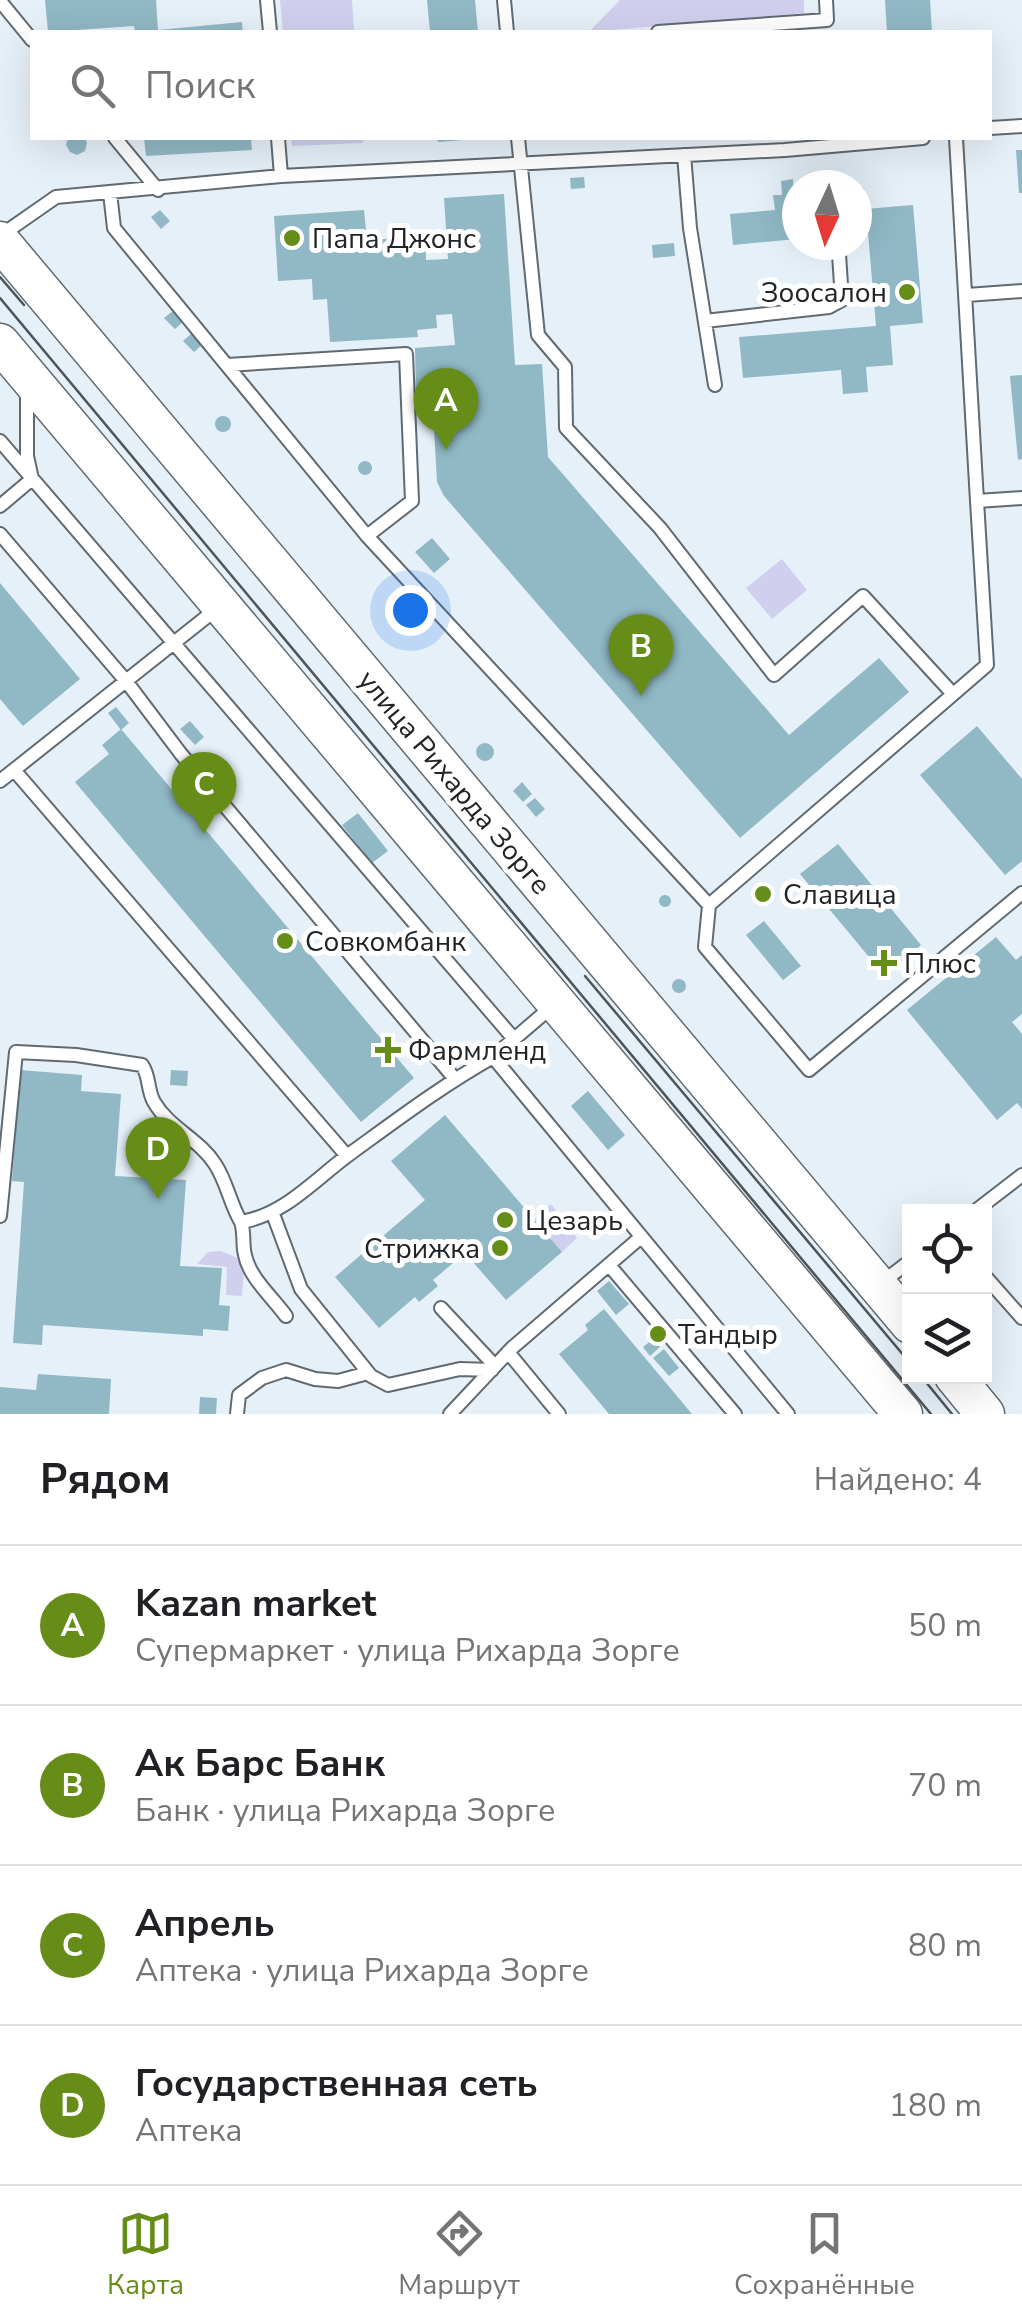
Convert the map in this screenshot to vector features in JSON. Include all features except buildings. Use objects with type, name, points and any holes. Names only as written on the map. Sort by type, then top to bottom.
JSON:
[{"type":"street","name":"улица Рихарда Зорге","points":[[0,238],[902,1314]]},
{"type":"street","points":[[0,343],[903,1414]]},
{"type":"street","points":[[961,1384],[986,1414]]},
{"type":"lane","points":[[267,0],[270,30]]},
{"type":"lane","points":[[504,0],[507,30]]},
{"type":"lane","points":[[686,30],[827,20],[826,0]]},
{"type":"lane","points":[[0,1],[30,38]]},
{"type":"lane","points":[[992,128],[1022,126]]},
{"type":"lane","points":[[116,140],[158,190]]},
{"type":"lane","points":[[278,140],[281,176]]},
{"type":"lane","points":[[518,140],[538,334],[565,367],[566,428],[660,528],[774,675],[863,596],[953,694]]},
{"type":"lane","points":[[0,238],[56,197],[281,176],[785,150],[899,140]]},
{"type":"lane","points":[[956,140],[988,665],[709,905],[705,947],[809,1070],[1022,893]]},
{"type":"lane","points":[[684,155],[715,386]]},
{"type":"lane","points":[[110,192],[114,228],[367,536],[709,905]]},
{"type":"lane","points":[[705,322],[828,307],[842,300],[839,260]]},
{"type":"lane","points":[[967,295],[1022,291]]},
{"type":"lane","points":[[226,365],[406,354],[412,501],[367,536]]},
{"type":"lane","points":[[26,374],[27,456],[32,480]]},
{"type":"lane","points":[[0,441],[514,1039]]},
{"type":"lane","points":[[0,506],[32,480]]},
{"type":"lane","points":[[977,501],[1022,498]]},
{"type":"lane","points":[[0,534],[126,680],[181,754],[455,1079]]},
{"type":"lane","points":[[0,780],[221,606]]},
{"type":"lane","points":[[14,770],[347,1156]]},
{"type":"lane","points":[[242,1222],[274,1214],[455,1079],[493,1058],[557,1003]]},
{"type":"lane","points":[[0,1216],[16,1052],[76,1055],[142,1065],[152,1098],[165,1118],[215,1164],[242,1222],[246,1235],[244,1254],[252,1272],[286,1316]]},
{"type":"lane","points":[[493,1058],[788,1414]]},
{"type":"lane","points":[[985,1204],[1021,1178]]},
{"type":"lane","points":[[274,1214],[301,1289],[368,1373],[388,1385],[460,1370],[494,1368]]},
{"type":"lane","points":[[450,1414],[508,1352],[641,1237]]},
{"type":"lane","points":[[609,1265],[735,1414]]},
{"type":"lane","points":[[878,1286],[902,1267]]},
{"type":"lane","points":[[992,1284],[1022,1318]]},
{"type":"lane","points":[[441,1308],[494,1368]]},
{"type":"lane","points":[[508,1352],[559,1414]]},
{"type":"lane","points":[[237,1414],[239,1395],[262,1378],[286,1370],[338,1381],[368,1373]]},
{"type":"shaded area","points":[[280,0],[352,0],[354,30],[283,30]]},
{"type":"shaded area","points":[[620,0],[804,0],[804,13],[591,30]]},
{"type":"shaded area","points":[[291,140],[363,140],[363,143],[292,146]]},
{"type":"shaded area","points":[[782,559],[807,590],[772,619],[746,588]]},
{"type":"shaded area","points":[[551,1204],[577,1238],[562,1252],[534,1219]]},
{"type":"shaded area","points":[[221,1251],[238,1258],[244,1271],[242,1296],[226,1295],[227,1267],[197,1264],[208,1252]]},
{"type":"tram line","points":[[0,277],[24,305]]},
{"type":"tram line","points":[[0,298],[931,1414]]},
{"type":"tram line","points":[[585,976],[902,1353]]},
{"type":"tram line","points":[[928,1384],[952,1414]]},
{"type":"place","name":"Папа Джонс","points":[[292,238]]},
{"type":"place","name":"Зоосалон","points":[[907,292]]},
{"type":"place","name":"Kazan market","points":[[446,450]]},
{"type":"place","name":"Ак Барс Банк","points":[[641,696]]},
{"type":"place","name":"Апрель","points":[[204,834]]},
{"type":"place","name":"Славица","points":[[763,894]]},
{"type":"place","name":"Совкомбанк","points":[[285,941]]},
{"type":"place","name":"Плюс","points":[[884,963]]},
{"type":"place","name":"Фармленд","points":[[388,1050]]},
{"type":"place","name":"Государственная сеть","points":[[158,1199]]},
{"type":"place","name":"Цезарь","points":[[505,1220]]},
{"type":"place","name":"Стрижка","points":[[500,1248]]},
{"type":"place","name":"Тандыр","points":[[658,1334]]}]
